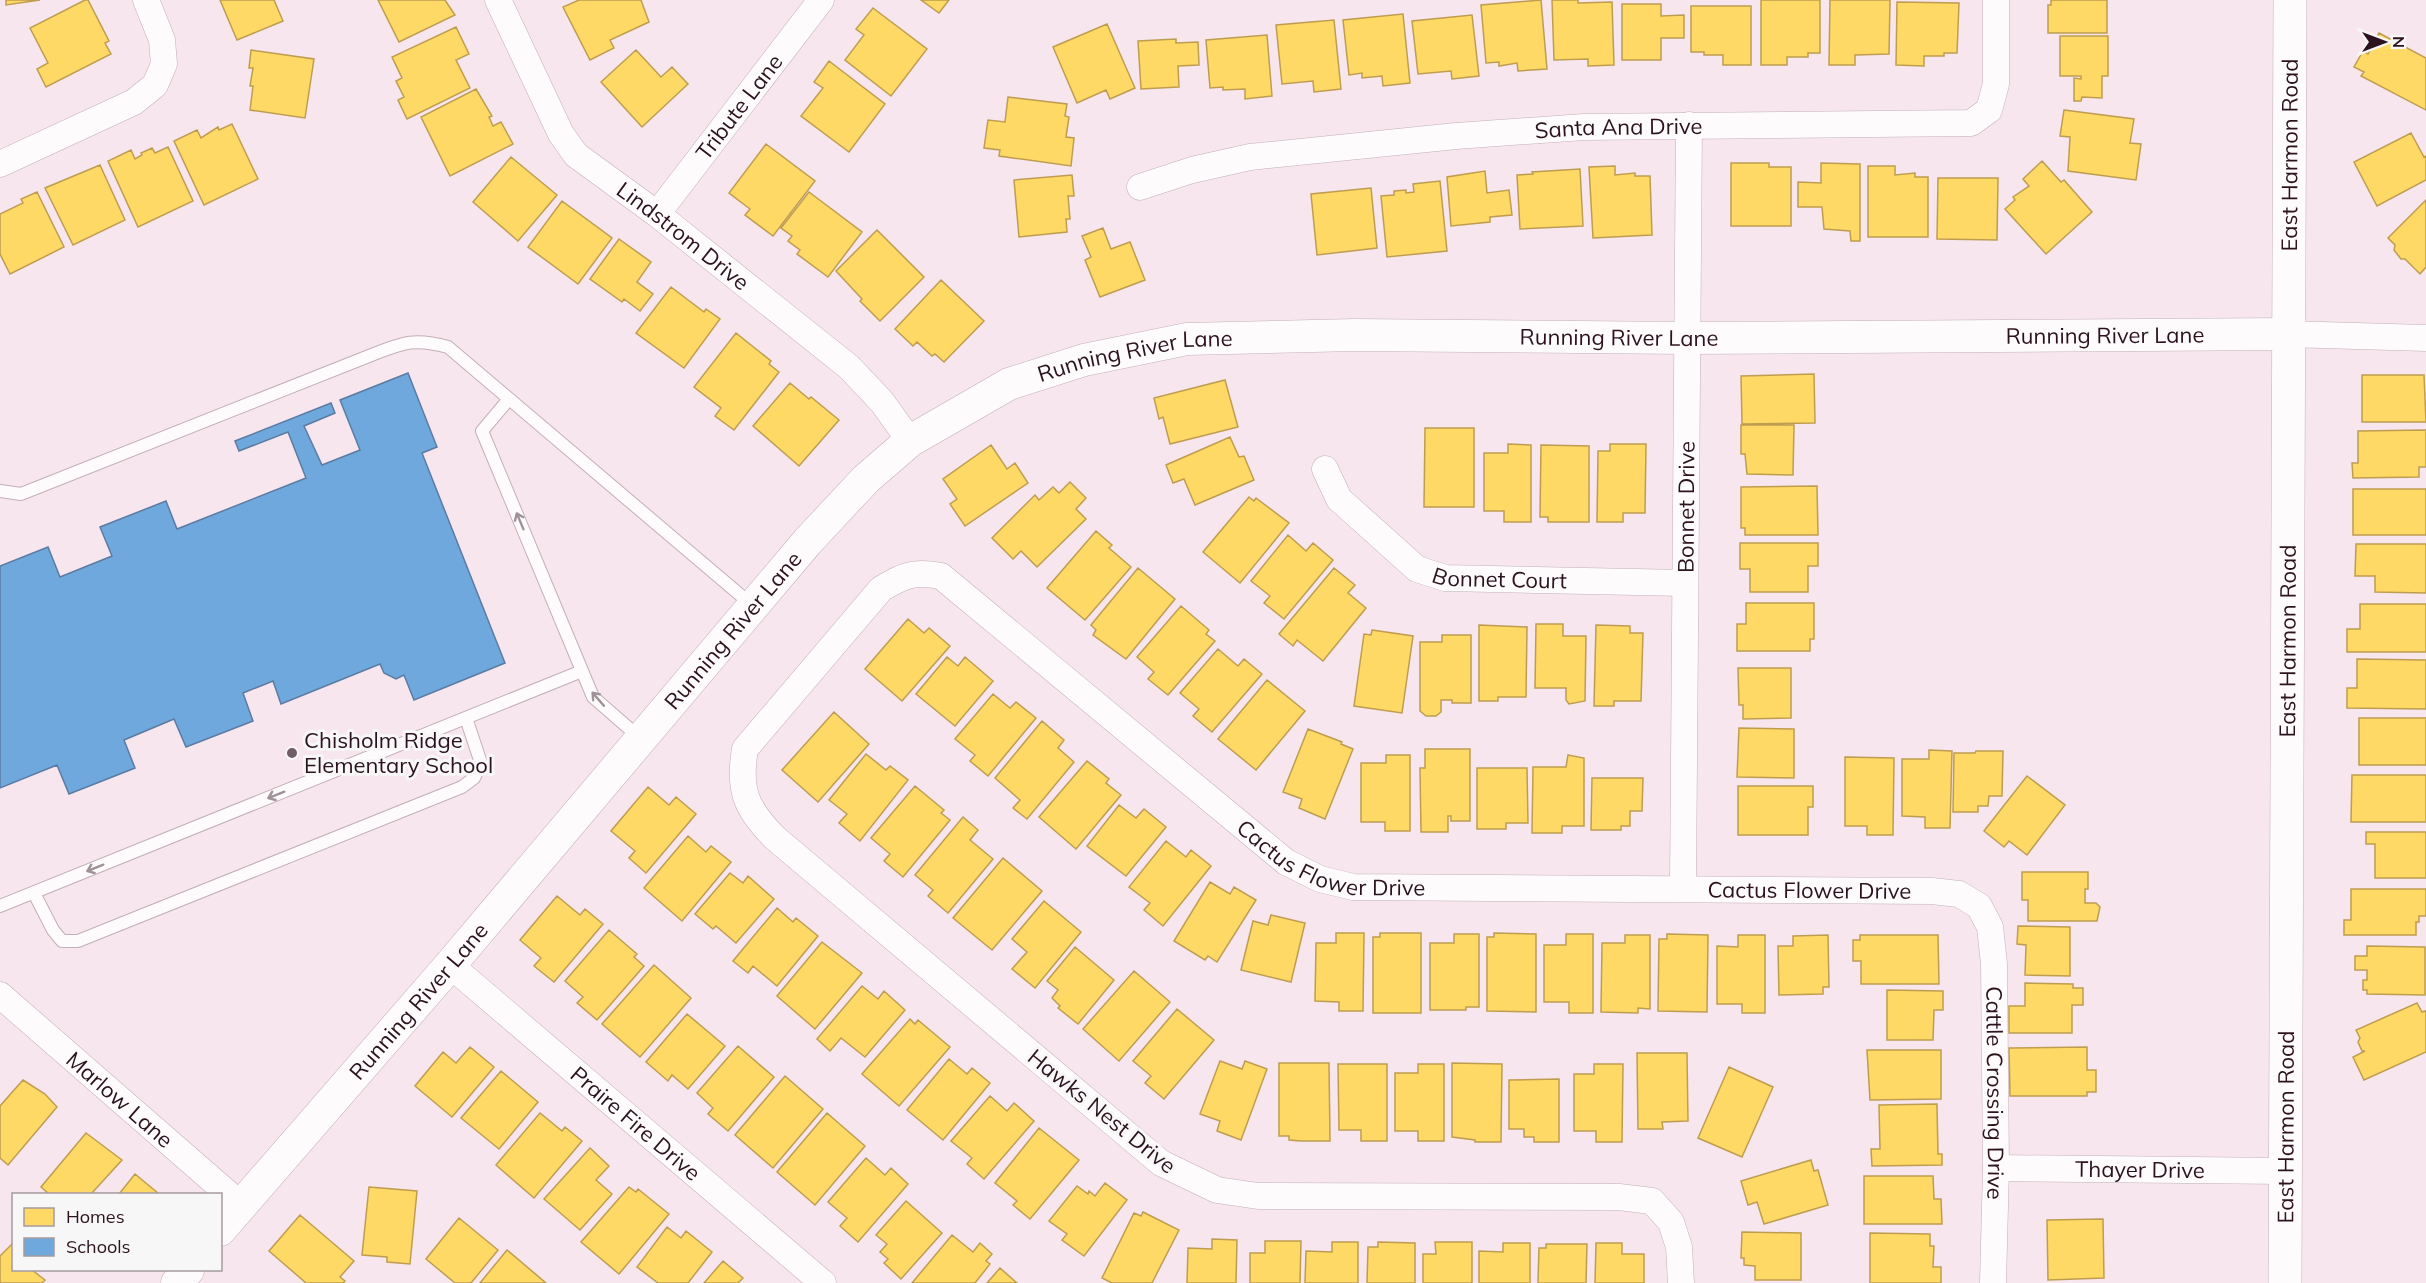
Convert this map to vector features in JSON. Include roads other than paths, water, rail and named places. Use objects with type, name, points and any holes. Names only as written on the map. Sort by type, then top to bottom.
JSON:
[{"type":"main road","name":"East Harmon Road","points":[[2284,1283],[2290,0]]},
{"type":"street","points":[[0,164],[134,102],[154,85],[164,64],[162,40],[146,0]]},
{"type":"street","name":"Lindstrom Drive","points":[[498,0],[561,134],[576,155],[657,214],[849,367],[882,402],[910,441]]},
{"type":"street","name":"Tribute Lane","points":[[657,214],[821,0]]},
{"type":"street","name":"Santa Ana Drive","points":[[1140,187],[1192,170],[1250,157],[1456,136],[1561,128],[1971,123],[1989,110],[1996,84],[1996,0]]},
{"type":"street","name":"Bonnet Drive","points":[[1683,888],[1689,125]]},
{"type":"street","name":"Running River Lane","points":[[222,1228],[450,965],[808,541],[867,478],[910,441],[1009,384],[1084,360],[1187,339],[1355,335],[1687,338],[2287,334],[2426,338]]},
{"type":"street","name":"Bonnet Court","points":[[1325,469],[1338,499],[1417,569],[1445,578],[1685,583]]},
{"type":"street","name":"Cactus Flower Drive","points":[[812,669],[881,589],[902,576],[923,573],[941,576],[1286,862],[1320,879],[1353,887],[1932,891],[1959,894],[1979,906]]},
{"type":"street","name":"Hawks Nest Drive","points":[[812,669],[745,749],[741,772],[745,796],[756,819],[775,838],[1161,1163],[1217,1190],[1258,1196],[1619,1197],[1652,1201],[1671,1222],[1679,1246],[1681,1283]]},
{"type":"street","name":"Cattle Crossing Drive","points":[[1979,906],[1990,927],[1994,964],[1996,1168],[1993,1283]]},
{"type":"street","name":"Praire Fire Drive","points":[[450,965],[822,1283]]},
{"type":"street","name":"Marlow Lane","points":[[0,995],[241,1205]]},
{"type":"street","name":"Thayer Drive","points":[[1996,1168],[2284,1172]]},
{"type":"street","points":[[177,1283],[186,1271]]},
{"type":"lane","points":[[0,491],[21,494],[407,341],[427,341],[448,347],[753,606]]},
{"type":"lane","points":[[508,400],[482,431],[593,697],[641,739]]},
{"type":"lane","points":[[0,906],[582,671]]},
{"type":"lane","points":[[33,892],[53,930],[62,941],[78,941],[440,796],[462,787],[474,778],[481,763],[466,718]]},
{"type":"place","name":"Chisholm Ridge Elementary School","points":[[292,753]]}]
